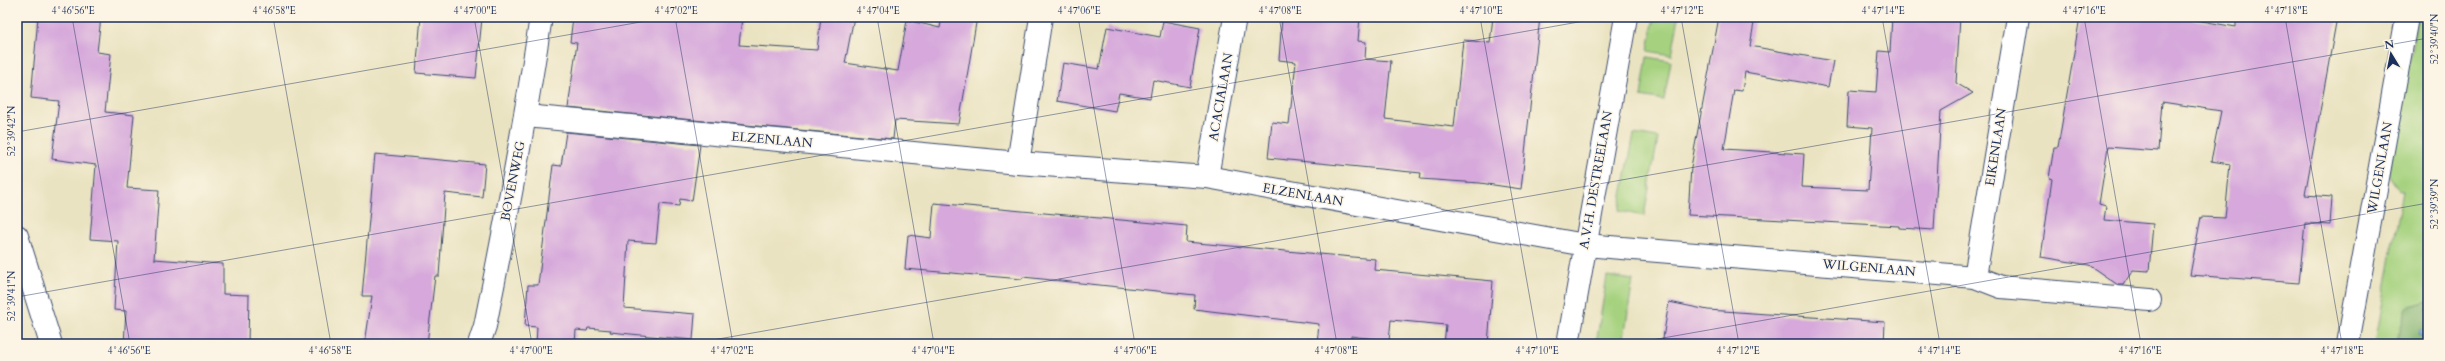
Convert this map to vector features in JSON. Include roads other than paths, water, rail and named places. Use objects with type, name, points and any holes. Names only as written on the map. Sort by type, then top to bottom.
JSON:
[{"type":"street","name":"BOVENWEG","points":[[479,344],[485,326],[526,116],[541,17]]},
{"type":"street","points":[[1018,163],[1041,17]]},
{"type":"street","name":"ACACIALAAN","points":[[1207,177],[1235,17]]},
{"type":"street","name":"A.V.H. DESTREELAAN","points":[[1568,344],[1626,17]]},
{"type":"street","name":"EIKENLAAN","points":[[1974,277],[2018,17]]},
{"type":"street","name":"WILGENLAAN","points":[[2348,344],[2407,17]]},
{"type":"street","name":"ELZENLAAN","points":[[526,116],[1018,163],[1207,177],[1585,245]]},
{"type":"street","points":[[17,236],[51,344]]},
{"type":"street","name":"WILGENLAAN","points":[[1585,245],[1974,277],[2001,287],[2150,300]]},
{"type":"water","points":[[2428,321],[2428,344],[2424,344],[2425,337],[2419,335],[2420,329],[2426,329]]}]
